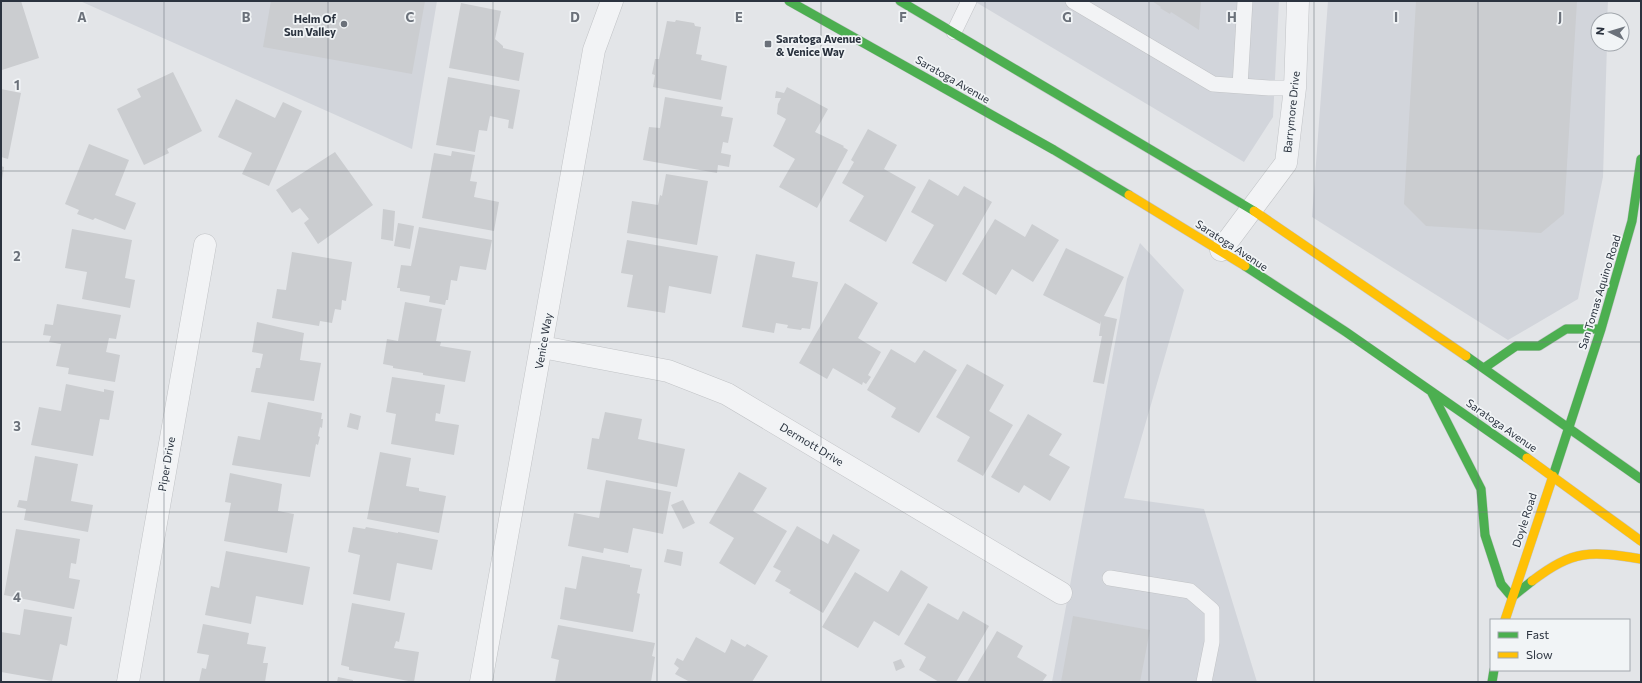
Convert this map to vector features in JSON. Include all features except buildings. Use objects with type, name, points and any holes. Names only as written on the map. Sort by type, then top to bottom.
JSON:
[{"type":"main road","name":"Saratoga Avenue","points":[[789,1],[1048,146],[1221,250],[1431,390],[1641,541]]},
{"type":"main road","points":[[900,1],[1251,209],[1484,368],[1641,479]]},
{"type":"main road","name":"San Tomas Aquino Road","points":[[1568,428],[1601,329],[1632,221],[1641,159]]},
{"type":"main road","points":[[1484,368],[1516,346],[1539,346],[1566,329],[1601,329]]},
{"type":"main road","points":[[1431,390],[1481,489],[1484,535],[1501,584],[1512,597],[1560,562],[1574,556],[1594,553],[1641,559]]},
{"type":"main road","name":"Doyle Road","points":[[1505,619],[1568,428]]},
{"type":"main road","points":[[1492,682],[1494,671]]},
{"type":"street","name":"Venice Way","points":[[481,682],[594,50],[612,1]]},
{"type":"street","name":"Barrymore Drive","points":[[1221,250],[1286,163],[1295,88],[1298,1]]},
{"type":"street","name":"Piper Drive","points":[[128,682],[205,245]]},
{"type":"street","name":"Dermott Drive","points":[[542,347],[668,372],[727,394],[1061,593]]},
{"type":"lane","points":[[954,32],[969,1]]},
{"type":"lane","points":[[1073,1],[1213,84],[1295,88]]},
{"type":"lane","points":[[1240,86],[1245,1]]},
{"type":"lane","points":[[1110,578],[1190,591],[1212,610],[1212,642],[1204,682]]},
{"type":"shaded area","points":[[80,1],[437,1],[412,149]]},
{"type":"shaded area","points":[[974,1],[1279,1],[1273,117],[1244,162]]},
{"type":"shaded area","points":[[1328,1],[1608,1],[1607,12],[1590,12],[1590,52],[1607,52],[1603,177],[1578,299],[1508,340],[1312,217]]},
{"type":"shaded area","points":[[1140,243],[1184,290],[1124,498],[1204,509],[1257,682],[1052,682],[1127,279]]},
{"type":"traffic: fast","points":[[789,1],[1054,150],[1129,195]]},
{"type":"traffic: fast","points":[[900,1],[1254,211]]},
{"type":"traffic: fast","points":[[1553,476],[1601,329],[1632,221],[1641,159]]},
{"type":"traffic: fast","points":[[1245,266],[1346,332],[1527,458]]},
{"type":"traffic: fast","points":[[1484,368],[1516,346],[1539,346],[1566,329],[1601,329]]},
{"type":"traffic: fast","points":[[1466,356],[1641,479]]},
{"type":"traffic: fast","points":[[1432,393],[1481,489],[1485,535],[1501,584],[1512,597],[1532,581]]},
{"type":"traffic: fast","points":[[1492,682],[1494,671]]},
{"type":"traffic: slow","points":[[1129,195],[1245,266]]},
{"type":"traffic: slow","points":[[1254,211],[1466,356]]},
{"type":"traffic: slow","points":[[1527,458],[1641,541]]},
{"type":"traffic: slow","points":[[1505,619],[1553,476]]},
{"type":"traffic: slow","points":[[1532,581],[1560,563],[1583,555],[1595,554],[1641,559]]},
{"type":"place","name":"Helm Of Sun Valley","points":[[344,24]]},
{"type":"place","name":"Saratoga Avenue & Venice Way","points":[[768,44]]}]
